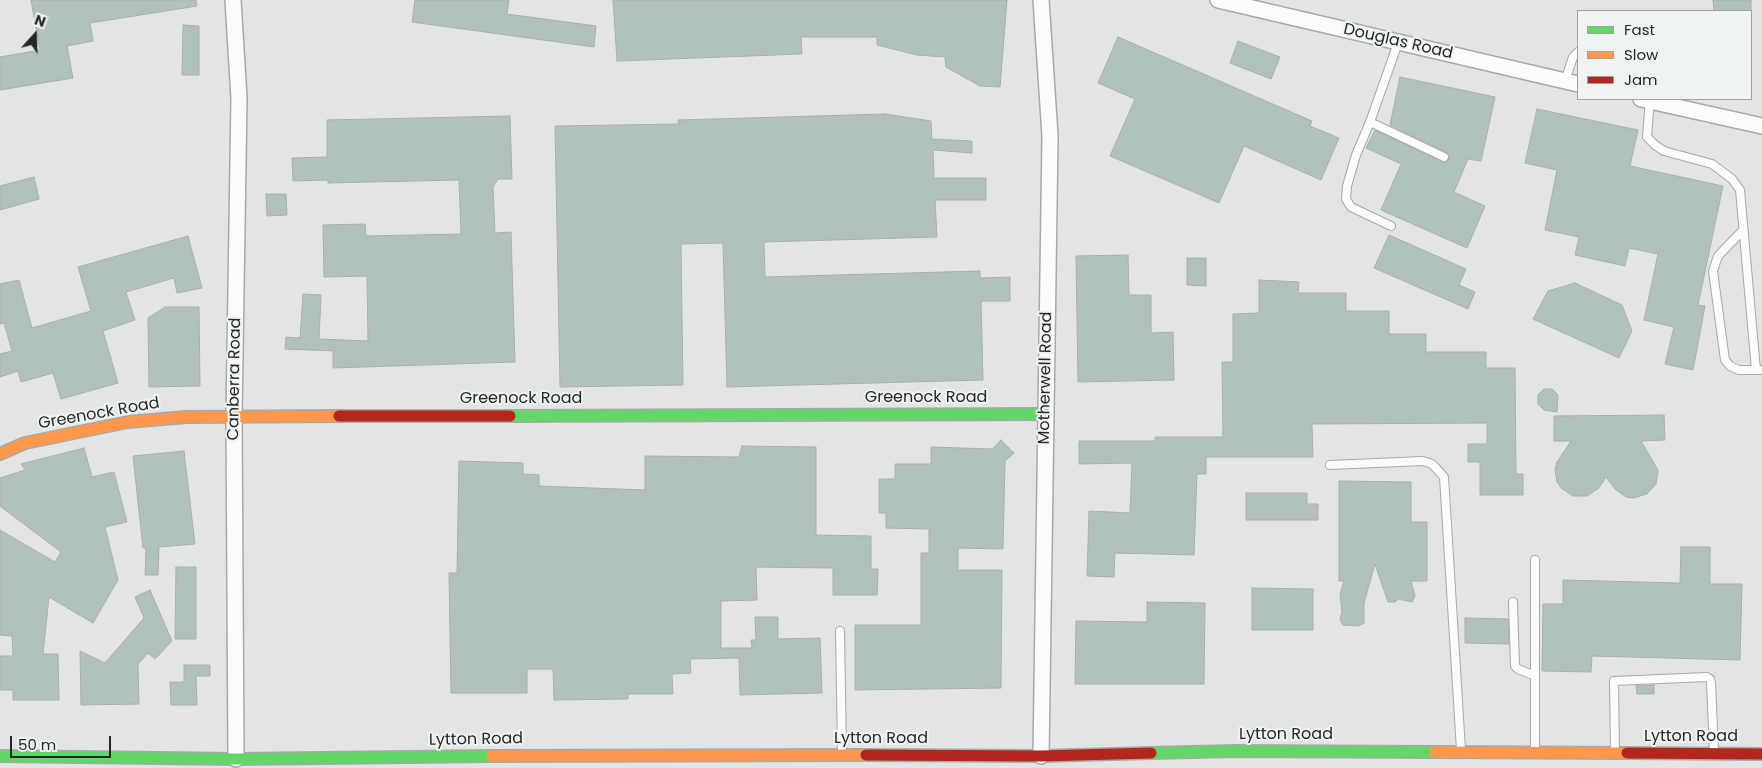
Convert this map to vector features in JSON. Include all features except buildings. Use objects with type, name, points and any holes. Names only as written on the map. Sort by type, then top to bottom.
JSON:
[{"type":"main road","name":"Greenock Road","points":[[0,454],[25,443],[128,422],[186,417],[1046,414]]},
{"type":"main road","name":"Lytton Road","points":[[0,756],[236,759],[620,754],[1041,756],[1235,752],[1762,754]]},
{"type":"street","name":"Canberra Road","points":[[233,0],[239,98],[234,416],[236,759]]},
{"type":"street","name":"Motherwell Road","points":[[1041,0],[1050,136],[1041,756]]},
{"type":"street","name":"Douglas Road","points":[[1228,1],[1572,82]]},
{"type":"street","points":[[1651,100],[1762,126]]},
{"type":"lane","points":[[1391,226],[1351,206],[1346,199],[1347,186],[1356,155],[1370,122],[1398,42]]},
{"type":"lane","points":[[1572,82],[1573,57],[1577,53]]},
{"type":"lane","points":[[1647,100],[1648,137],[1664,151],[1712,164],[1732,179],[1740,190],[1759,370],[1738,370],[1730,366],[1725,360],[1713,271],[1718,256],[1743,230]]},
{"type":"lane","points":[[1370,122],[1444,157]]},
{"type":"lane","points":[[1330,465],[1423,462],[1432,464],[1444,477],[1461,752]]},
{"type":"lane","points":[[1535,560],[1535,753]]},
{"type":"lane","points":[[1513,602],[1515,666],[1535,676]]},
{"type":"lane","points":[[840,630],[842,755]]},
{"type":"lane","points":[[1616,753],[1614,681],[1707,677],[1711,683],[1714,754]]},
{"type":"traffic: fast","points":[[510,416],[1046,414]]},
{"type":"traffic: fast","points":[[1151,753],[1235,751],[1435,752]]},
{"type":"traffic: fast","points":[[0,756],[236,759],[492,756]]},
{"type":"traffic: slow","points":[[0,454],[25,443],[128,422],[186,417],[339,416]]},
{"type":"traffic: slow","points":[[1435,752],[1627,753]]},
{"type":"traffic: slow","points":[[492,756],[866,755]]},
{"type":"traffic: jam","points":[[339,416],[510,416]]},
{"type":"traffic: jam","points":[[866,755],[1041,756],[1151,753]]},
{"type":"traffic: jam","points":[[1627,753],[1762,754]]}]
